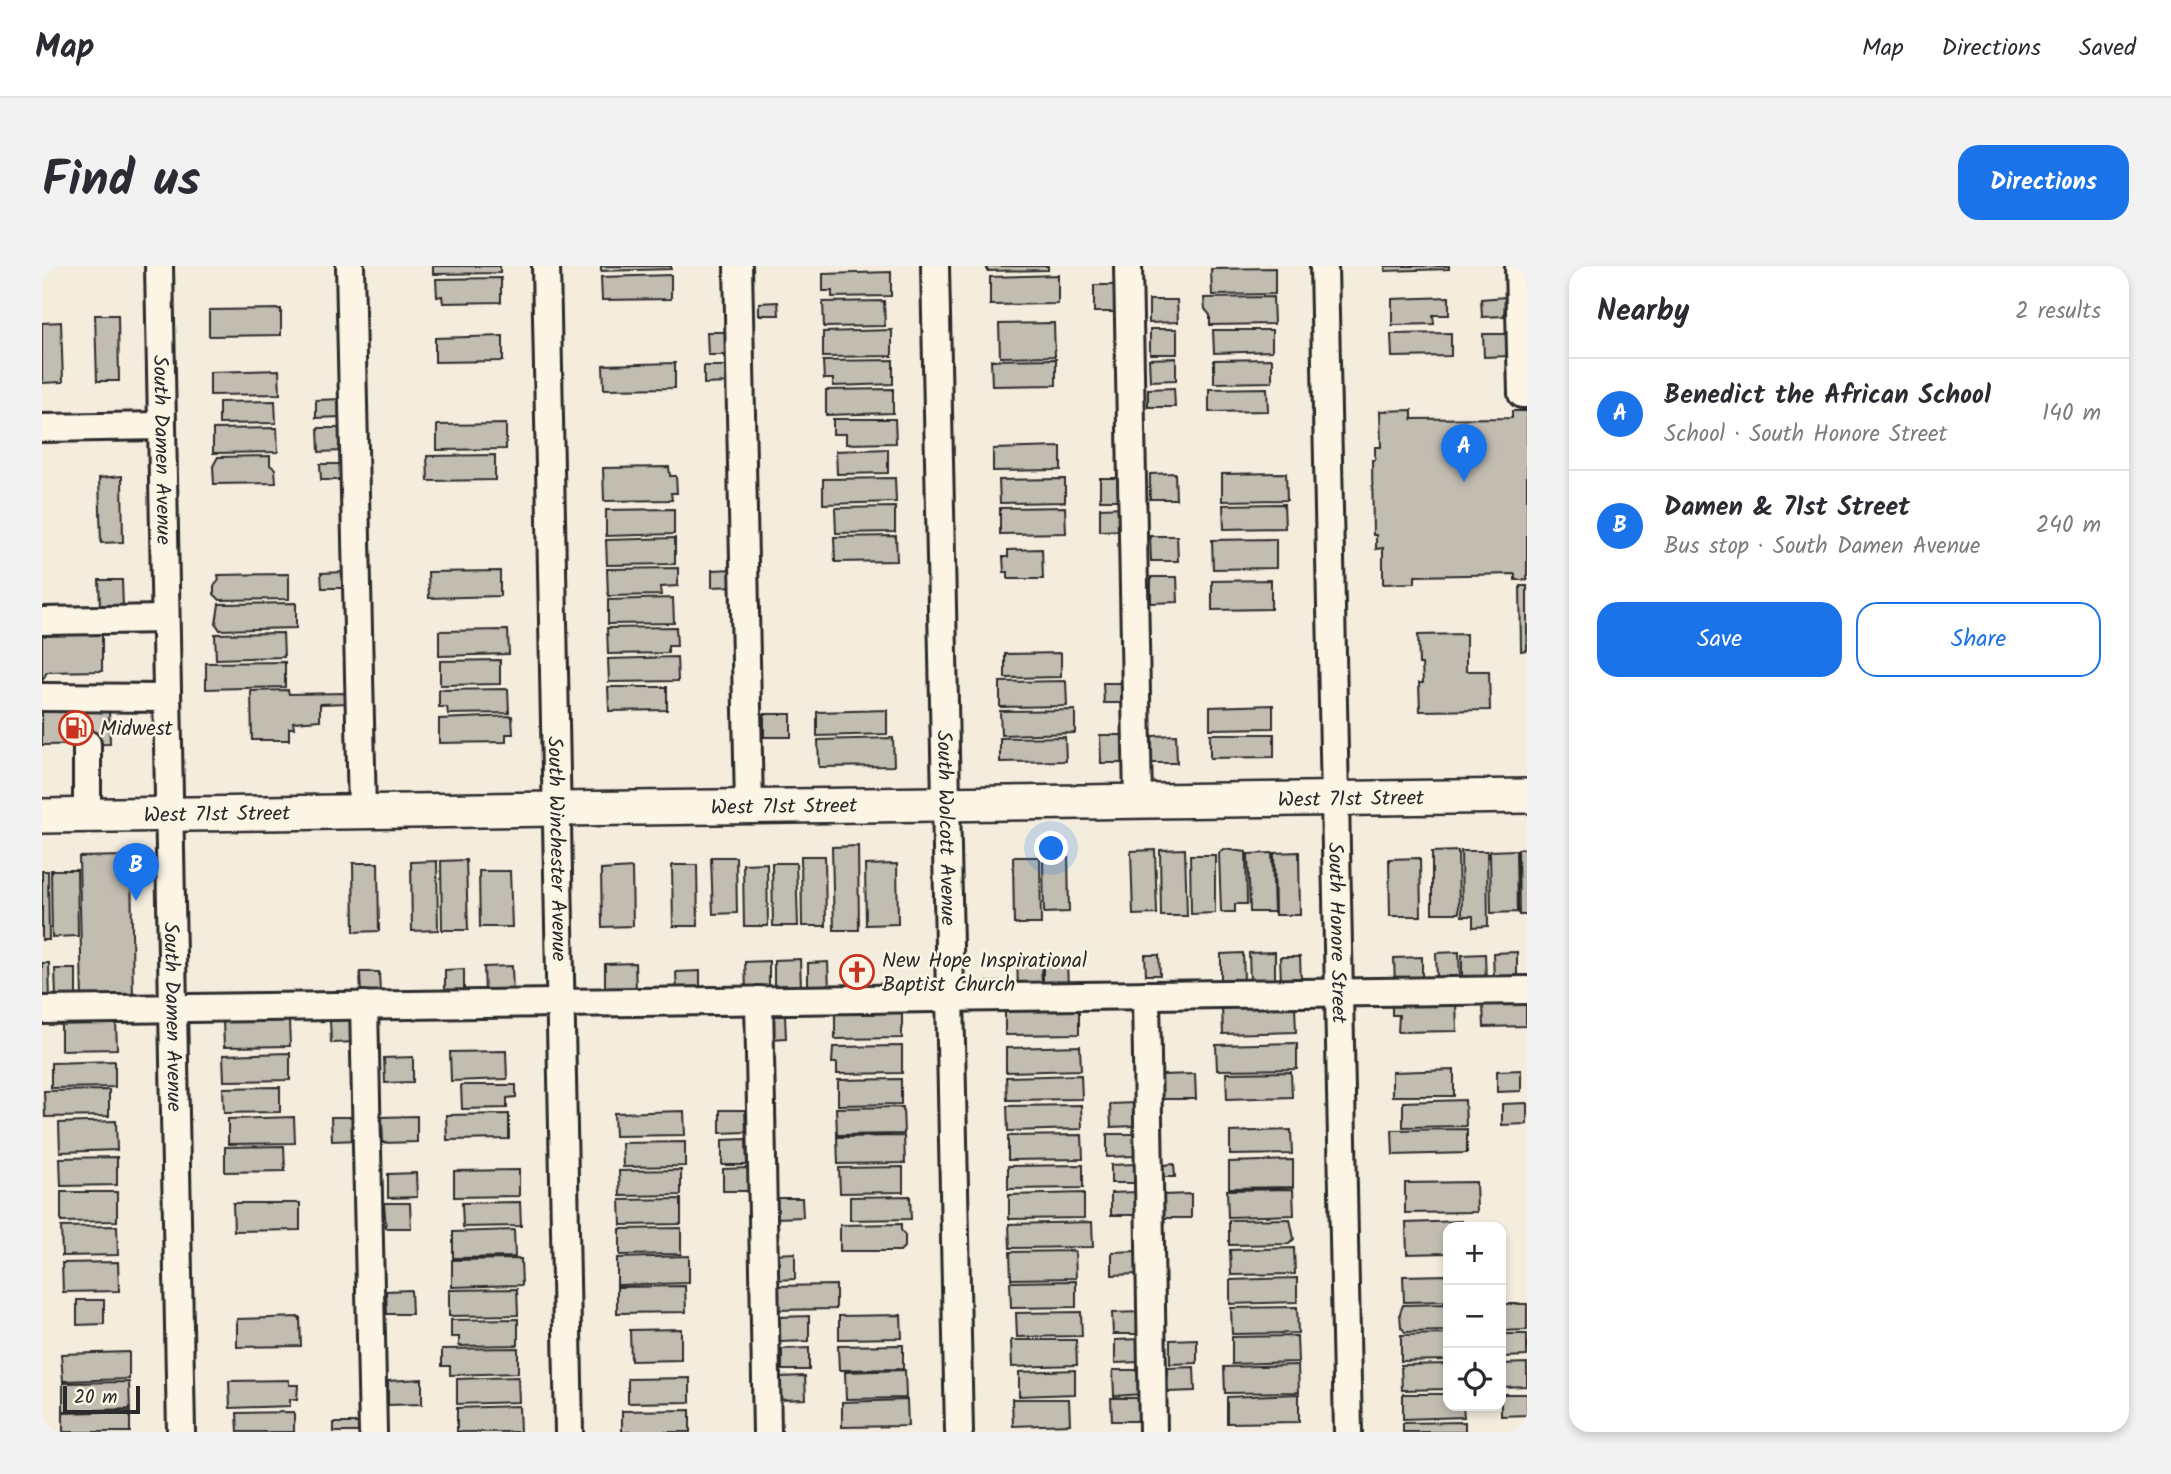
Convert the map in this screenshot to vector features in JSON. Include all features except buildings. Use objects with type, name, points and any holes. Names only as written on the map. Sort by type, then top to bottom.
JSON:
[{"type":"main road","name":"West 71st Street","points":[[42,816],[1527,796]]},
{"type":"street","name":"South Damen Avenue","points":[[159,266],[181,1432]]},
{"type":"street","points":[[350,266],[362,812]]},
{"type":"street","name":"South Winchester Avenue","points":[[546,266],[569,1432]]},
{"type":"street","points":[[738,266],[749,807]]},
{"type":"street","name":"South Wolcott Avenue","points":[[935,266],[959,1432]]},
{"type":"street","points":[[1128,266],[1138,802]]},
{"type":"street","name":"South Honore Street","points":[[1324,266],[1348,1432]]},
{"type":"street","points":[[1519,266],[1522,394],[1527,394]]},
{"type":"street","points":[[42,428],[162,426]]},
{"type":"street","points":[[42,621],[165,619]]},
{"type":"street","points":[[42,697],[87,704],[167,698]]},
{"type":"street","points":[[87,744],[88,815]]},
{"type":"street","points":[[42,1010],[1527,990]]},
{"type":"street","points":[[1146,995],[1153,1432]]},
{"type":"street","points":[[759,1000],[767,1432]]},
{"type":"street","points":[[364,1005],[373,1432]]},
{"type":"tunnel","points":[[87,710],[87,744]]},
{"type":"place","name":"Benedict the African School","points":[[1464,482]]},
{"type":"place","name":"Midwest","points":[[76,728]]},
{"type":"place","name":"Damen & 71st Street","points":[[136,901]]},
{"type":"place","name":"New Hope Inspirational Baptist Church","points":[[857,972]]}]
